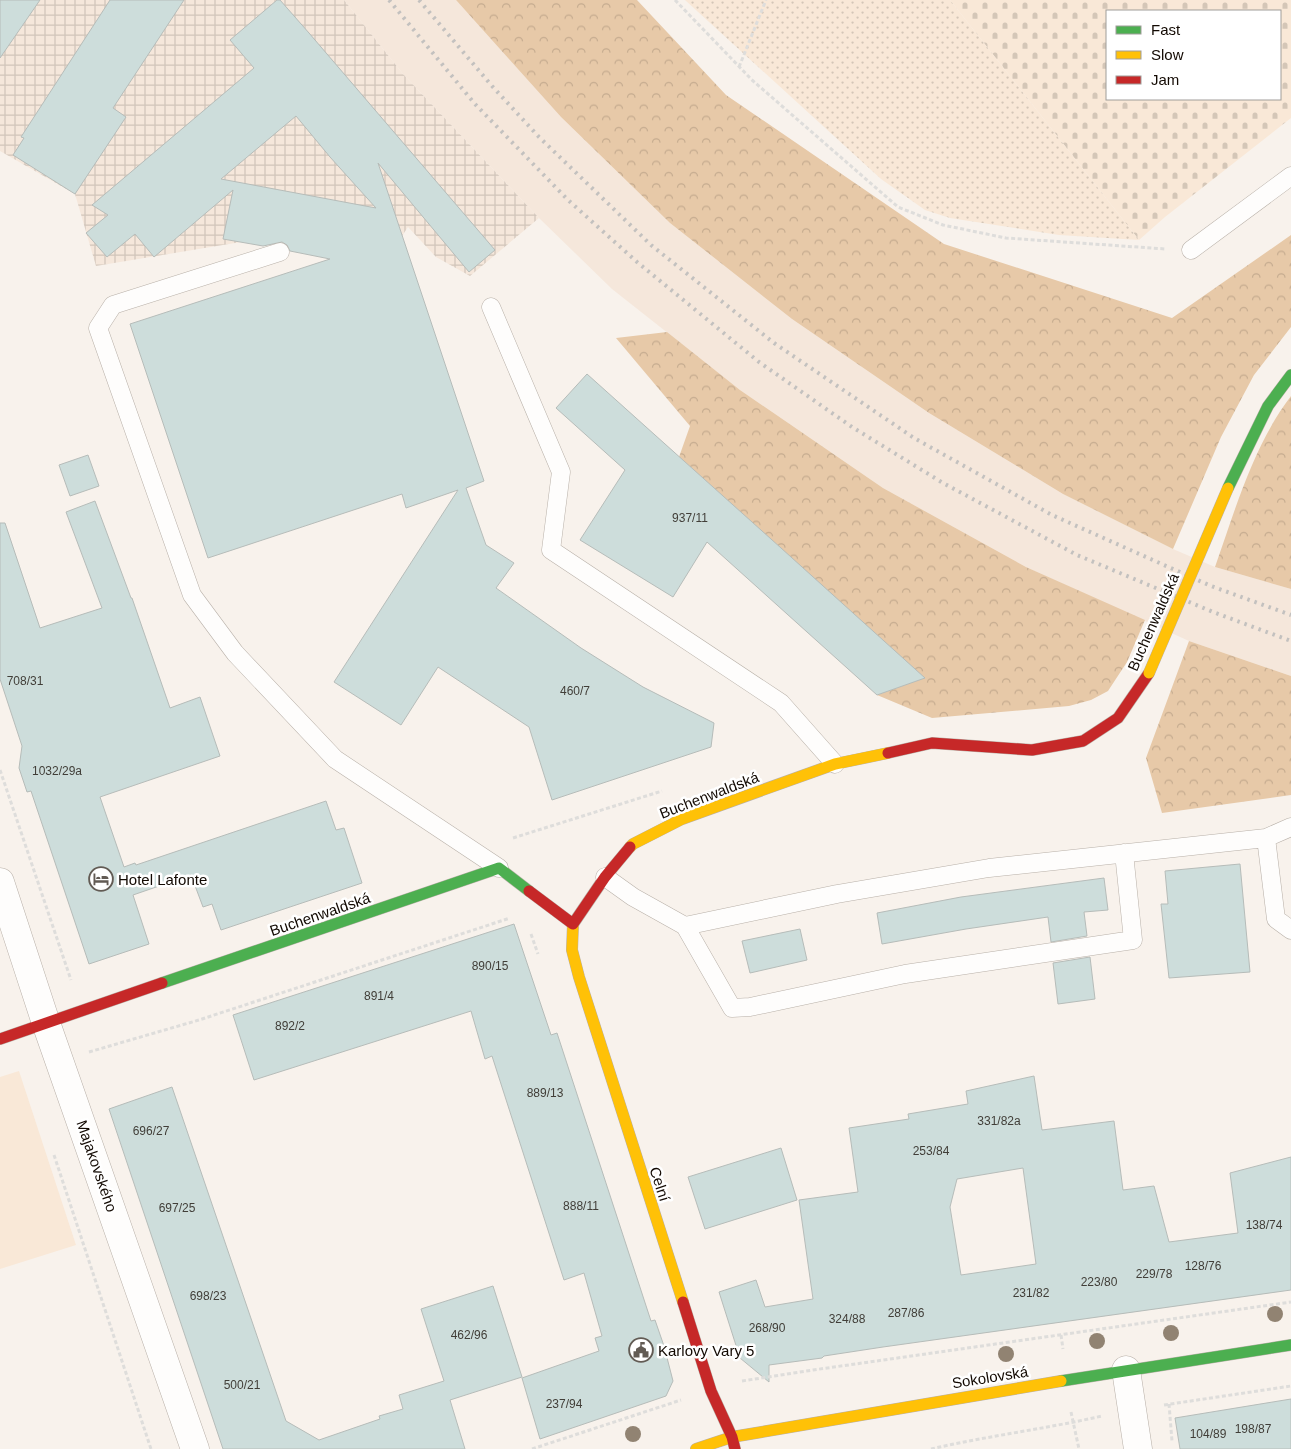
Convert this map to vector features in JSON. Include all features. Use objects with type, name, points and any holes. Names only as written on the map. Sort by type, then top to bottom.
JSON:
[{"type":"street","name":"Buchenwaldská","points":[[573,924],[605,877],[634,844],[682,818],[836,764],[932,743],[1032,750],[1083,741],[1118,718],[1149,673],[1228,488],[1268,406],[1291,375]]},
{"type":"street","name":"Buchenwaldská","points":[[0,1039],[499,868]]},
{"type":"street","points":[[499,868],[573,924]]},
{"type":"street","name":"Majakovského","points":[[0,882],[46,1023],[194,1449]]},
{"type":"street","name":"Celní","points":[[573,924],[572,950],[579,977],[711,1391],[732,1437],[735,1449]]},
{"type":"street","name":"Sokolovská","points":[[696,1449],[732,1437],[1126,1370],[1291,1345]]},
{"type":"street","points":[[1126,1370],[1138,1449]]},
{"type":"lane","points":[[1191,250],[1291,176]]},
{"type":"lane","points":[[280,252],[114,305],[98,328],[192,595],[235,653],[335,759],[499,868]]},
{"type":"lane","points":[[491,307],[561,472],[552,550],[781,703],[836,764]]},
{"type":"lane","points":[[685,926],[837,894],[989,868],[1266,838],[1291,827]]},
{"type":"lane","points":[[1266,838],[1276,920],[1291,930]]},
{"type":"lane","points":[[605,877],[633,897],[685,926],[732,1008],[750,1007],[905,974],[1133,940],[1124,853]]},
{"type":"path","points":[[674,0],[752,80],[898,207],[943,225],[1006,238],[1191,250]]},
{"type":"path","points":[[739,67],[766,0]]},
{"type":"path","points":[[0,770],[72,984]]},
{"type":"path","points":[[472,851],[668,789]]},
{"type":"path","points":[[85,1053],[199,1020],[498,922],[516,918]]},
{"type":"path","points":[[529,926],[540,961]]},
{"type":"path","points":[[54,1155],[151,1449]]},
{"type":"path","points":[[740,1382],[1291,1302]]},
{"type":"path","points":[[532,1449],[684,1399]]},
{"type":"path","points":[[1169,1404],[1172,1449]]},
{"type":"shaded area","points":[[0,0],[344,0],[403,74],[539,218],[470,276],[436,257],[408,227],[402,236],[241,242],[96,266],[75,194],[0,151]]},
{"type":"shaded area","points":[[344,0],[456,0],[561,117],[670,223],[792,319],[929,413],[1063,494],[1173,549],[1215,567],[1291,589],[1291,676],[1189,641],[1026,567],[883,488],[740,390],[612,289],[539,218],[403,74]]},
{"type":"green space","points":[[456,0],[637,0],[726,95],[944,244],[1172,318],[1291,235],[1291,327],[1254,375],[1221,437],[1173,549],[1063,494],[929,413],[792,319],[670,223],[561,117]]},
{"type":"green space","points":[[685,0],[950,0],[1139,240],[1059,235],[950,218],[925,210],[881,179]]},
{"type":"green space","points":[[950,0],[1291,0],[1291,118],[1165,217],[1139,240]]},
{"type":"green space","points":[[667,332],[740,390],[883,488],[1026,567],[1145,620],[1127,662],[1108,691],[1091,700],[1069,706],[932,718],[877,695],[924,678],[679,457],[690,426],[616,338]]},
{"type":"green space","points":[[1291,396],[1291,589],[1215,567],[1256,456],[1266,435]]},
{"type":"green space","points":[[1189,641],[1291,676],[1291,795],[1162,813],[1146,758]]},
{"type":"green space","points":[[19,1071],[76,1245],[0,1269],[0,1077]]},
{"type":"building","points":[[0,0],[40,0],[0,58]]},
{"type":"building","points":[[110,0],[184,0],[113,108],[126,117],[75,194],[13,155],[24,138],[21,137]]},
{"type":"building","points":[[277,0],[280,0],[495,250],[469,272],[378,163],[484,481],[466,488],[486,545],[514,563],[496,588],[581,648],[643,687],[714,723],[711,747],[552,800],[529,727],[438,667],[401,725],[334,682],[458,490],[406,508],[402,494],[208,558],[130,324],[330,259],[290,251],[287,245],[282,242],[263,246],[223,239],[233,190],[154,257],[135,234],[107,257],[86,233],[108,215],[92,205],[254,68],[230,40]],"holes":[[[296,116],[376,208],[221,179]]]},
{"type":"building","points":[[587,374],[925,678],[877,695],[707,542],[673,597],[580,540],[625,470],[556,408]]},
{"type":"building","points":[[88,455],[99,486],[70,496],[59,465]]},
{"type":"building","points":[[95,501],[132,598],[170,708],[200,697],[220,756],[100,797],[124,867],[135,863],[136,865],[326,801],[336,830],[344,828],[362,883],[221,930],[212,904],[203,907],[191,875],[133,895],[149,944],[89,964],[31,791],[27,792],[19,768],[22,746],[0,679],[0,523],[5,523],[40,628],[102,608],[66,512]]},
{"type":"building","points":[[1240,864],[1250,972],[1169,978],[1161,904],[1168,904],[1165,871]]},
{"type":"building","points":[[1104,878],[1108,910],[1084,912],[1087,936],[1051,942],[1048,917],[882,944],[877,913],[961,897]]},
{"type":"building","points":[[514,924],[551,1035],[557,1033],[651,1321],[655,1320],[664,1346],[673,1381],[666,1396],[540,1439],[522,1378],[599,1351],[595,1338],[602,1336],[584,1273],[564,1280],[492,1056],[485,1059],[471,1011],[254,1080],[233,1015]]},
{"type":"building","points":[[800,929],[807,960],[750,973],[742,941]]},
{"type":"building","points":[[1090,957],[1095,999],[1058,1004],[1053,963]]},
{"type":"building","points":[[1034,1076],[1042,1130],[1114,1121],[1123,1190],[1154,1186],[1169,1242],[1238,1233],[1230,1173],[1291,1157],[1291,1290],[883,1347],[769,1365],[769,1382],[740,1358],[719,1292],[756,1280],[765,1307],[813,1299],[799,1200],[858,1192],[849,1128],[909,1119],[908,1114],[968,1104],[966,1091]],"holes":[[[1023,1168],[1036,1264],[961,1275],[950,1207],[957,1179]]]},
{"type":"building","points":[[172,1087],[286,1421],[319,1440],[380,1419],[379,1416],[403,1409],[399,1395],[444,1381],[421,1309],[493,1286],[522,1377],[450,1400],[465,1449],[223,1449],[109,1109]]},
{"type":"building","points":[[781,1148],[797,1200],[705,1229],[688,1177]]},
{"type":"building","points":[[1291,1399],[1291,1449],[1180,1449],[1175,1418]]},
{"type":"railway","points":[[389,0],[475,104],[568,200],[637,262],[759,362],[852,427],[943,483],[1077,555],[1213,612],[1291,641]]},
{"type":"railway","points":[[419,0],[492,86],[539,137],[651,245],[774,343],[914,438],[1052,515],[1211,586],[1291,615]]},
{"type":"traffic: fast","points":[[1228,488],[1268,406],[1291,375]]},
{"type":"traffic: fast","points":[[162,983],[499,868],[529,891]]},
{"type":"traffic: fast","points":[[1061,1381],[1291,1345]]},
{"type":"traffic: slow","points":[[1149,673],[1228,488]]},
{"type":"traffic: slow","points":[[630,847],[682,819],[835,764],[888,753]]},
{"type":"traffic: slow","points":[[573,924],[572,950],[579,977],[683,1302]]},
{"type":"traffic: slow","points":[[696,1449],[732,1437],[1061,1381]]},
{"type":"traffic: jam","points":[[888,753],[932,743],[1032,750],[1083,741],[1118,718],[1149,673]]},
{"type":"traffic: jam","points":[[529,891],[573,924],[605,877],[630,847]]},
{"type":"traffic: jam","points":[[0,1039],[162,983]]},
{"type":"traffic: jam","points":[[683,1302],[711,1391],[732,1437],[735,1449]]},
{"type":"place","name":"Hotel Lafonte","points":[[101,879]]},
{"type":"place","name":"Karlovy Vary 5","points":[[641,1350]]}]
